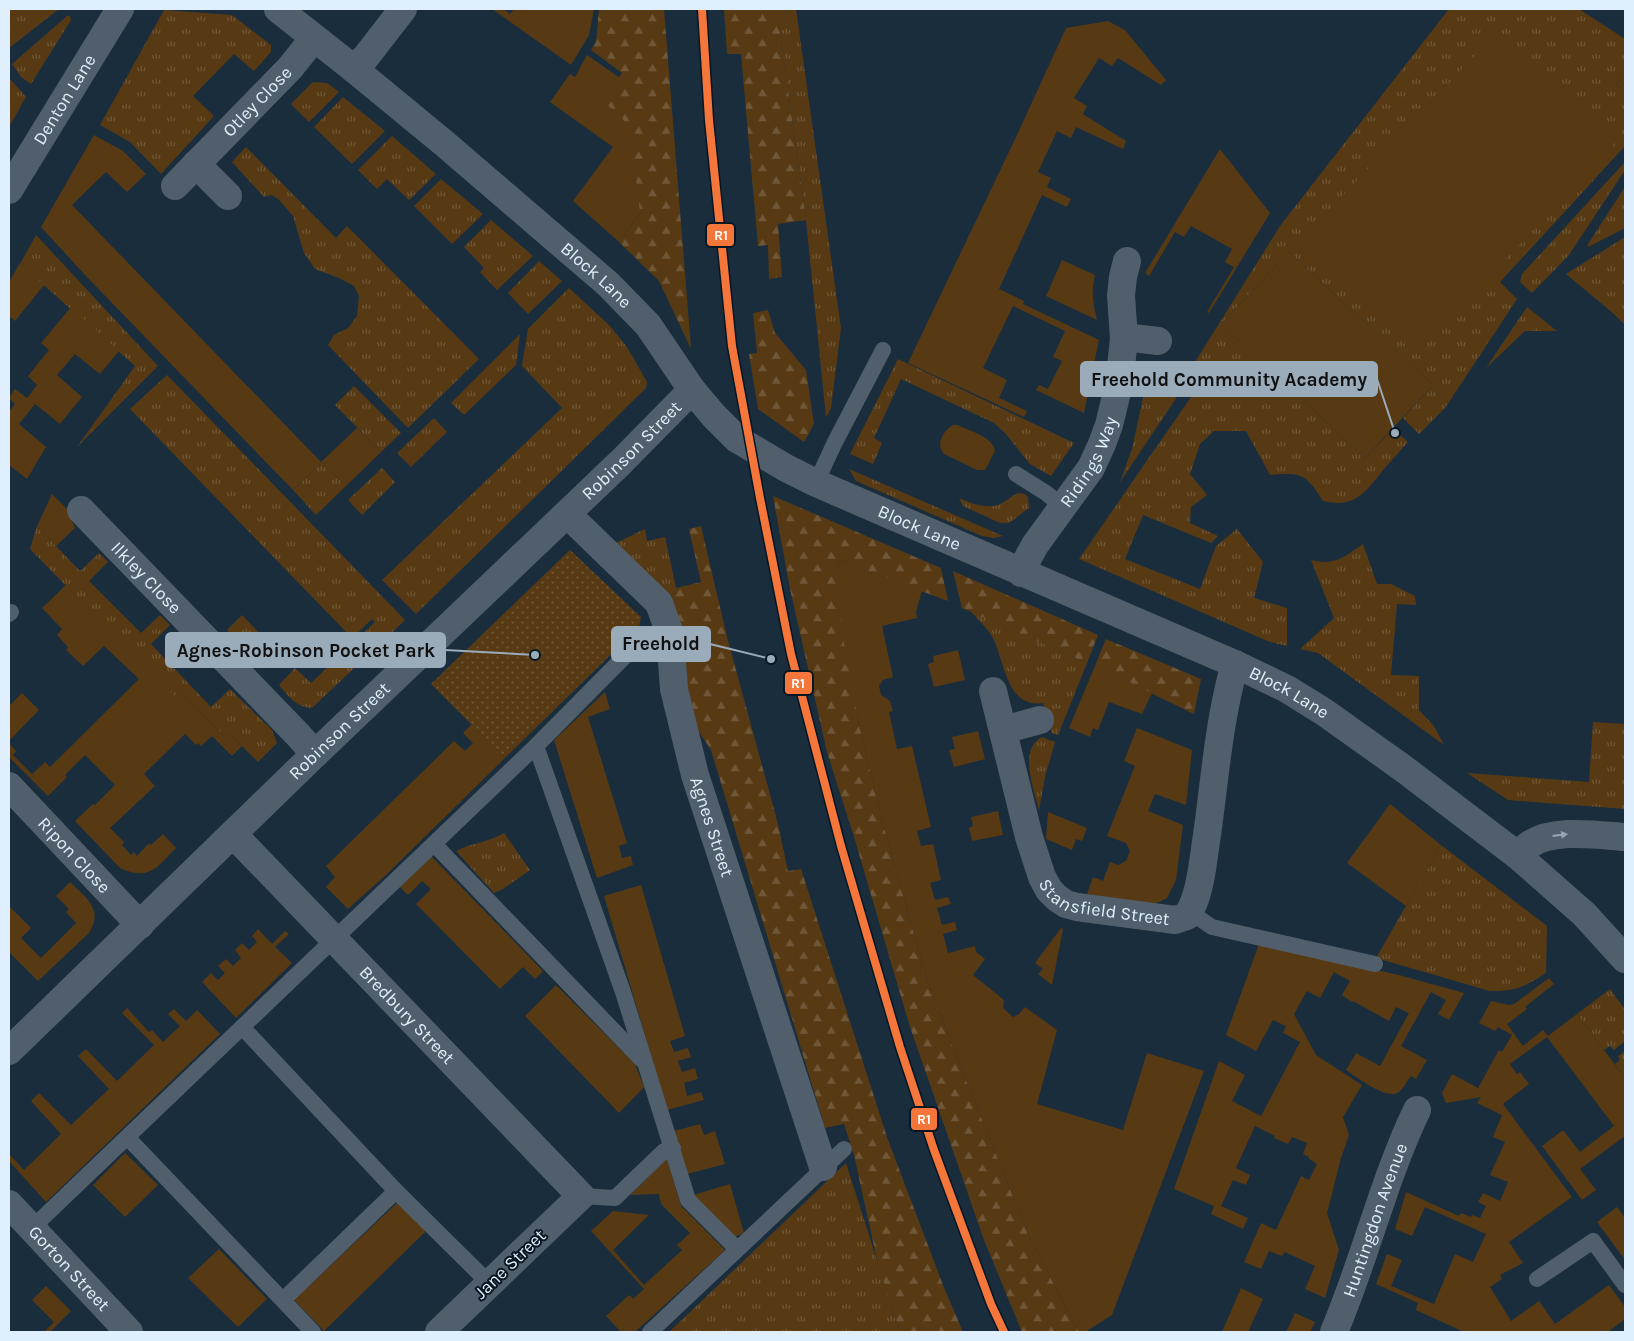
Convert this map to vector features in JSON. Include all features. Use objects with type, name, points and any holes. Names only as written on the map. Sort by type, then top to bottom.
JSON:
[{"type":"street","name":"Denton Lane","points":[[9,190],[120,9]]},
{"type":"street","name":"Block Lane","points":[[278,9],[445,144],[608,284],[648,325],[692,390],[737,439],[816,483],[1235,664],[1288,689],[1324,712],[1404,769],[1517,855],[1584,914],[1625,958]]},
{"type":"street","points":[[354,69],[365,58],[403,9]]},
{"type":"street","name":"Otley Close","points":[[176,186],[290,68],[314,38]]},
{"type":"street","points":[[196,164],[228,196]]},
{"type":"street","name":"Ridings Way","points":[[1021,573],[1029,556],[1091,468],[1104,439],[1119,384],[1124,337],[1121,295],[1127,261]]},
{"type":"street","points":[[1124,337],[1158,341]]},
{"type":"street","name":"Robinson Street","points":[[9,1051],[315,754],[620,463],[692,390]]},
{"type":"street","name":"Ilkley Close","points":[[81,510],[315,754]]},
{"type":"street","name":"Agnes Street","points":[[567,514],[659,603],[665,616],[670,634],[674,689],[695,775],[823,1167]]},
{"type":"street","name":"Stansfield Street","points":[[993,691],[1029,837],[1042,877],[1049,890],[1066,904],[1077,907],[1174,920],[1187,916],[1195,900],[1203,861],[1227,695],[1235,664]]},
{"type":"street","points":[[1003,730],[1040,720]]},
{"type":"street","name":"Ripon Close","points":[[9,786],[140,925]]},
{"type":"street","name":"Bredbury Street","points":[[233,834],[581,1196]]},
{"type":"street","points":[[1517,855],[1530,844],[1553,836],[1573,834],[1625,837]]},
{"type":"street","name":"Huntingdon Avenue","points":[[1334,1332],[1391,1170],[1418,1110]]},
{"type":"street","name":"Jane Street","points":[[439,1332],[581,1196]]},
{"type":"street","name":"Gorton Street","points":[[9,1204],[129,1332]]},
{"type":"lane","points":[[816,483],[883,350]]},
{"type":"lane","points":[[1016,474],[1046,493],[1063,507]]},
{"type":"lane","points":[[32,1228],[536,746],[638,643],[650,636],[670,634]]},
{"type":"lane","points":[[536,746],[623,992],[688,1200],[737,1248]]},
{"type":"lane","points":[[434,844],[644,1061]]},
{"type":"lane","points":[[1190,912],[1212,927],[1375,964]]},
{"type":"lane","points":[[242,1027],[396,1191],[490,1284]]},
{"type":"lane","points":[[128,1137],[313,1332]]},
{"type":"lane","points":[[581,1196],[616,1198],[664,1151],[673,1148]]},
{"type":"lane","points":[[650,1332],[844,1149]]},
{"type":"lane","points":[[283,1300],[396,1191]]},
{"type":"lane","points":[[1537,1279],[1593,1241],[1625,1285]]},
{"type":"green space","points":[[12,9],[59,9],[9,48],[9,11]]},
{"type":"green space","points":[[492,9],[503,9],[510,14],[514,9],[594,9],[589,35],[571,65]]},
{"type":"green space","points":[[599,9],[664,9],[691,349],[659,281],[619,242],[640,213],[604,102],[622,73],[591,50],[596,42]]},
{"type":"green space","points":[[724,9],[787,9],[779,25],[806,220],[778,224],[782,277],[769,279],[768,245],[758,246],[741,54],[727,54]]},
{"type":"green space","points":[[787,9],[796,9],[841,328],[831,408],[826,417],[806,220],[779,25]]},
{"type":"green space","points":[[1449,9],[1579,9],[1625,39],[1625,69],[1616,85],[1625,91],[1625,146],[1500,282],[1517,299],[1445,408],[1419,434],[1403,418],[1433,385],[1289,252],[1221,324],[1365,458],[1393,429],[1408,442],[1372,484],[1359,496],[1352,500],[1334,503],[1323,501],[1312,485],[1302,477],[1289,474],[1270,475],[1246,431],[1214,431],[1200,444],[1190,474],[1207,495],[1191,507],[1190,523],[1218,536],[1211,543],[1143,515],[1125,559],[1200,589],[1216,546],[1237,529],[1263,562],[1254,598],[1287,608],[1287,646],[1270,642],[1079,559],[1200,384],[1195,362],[1280,226]]},
{"type":"green space","points":[[164,10],[232,15],[271,45],[271,52],[254,71],[234,54],[193,96],[214,116],[161,174],[130,142],[100,125]]},
{"type":"green space","points":[[67,16],[70,16],[71,20],[31,84],[21,77],[12,64]]},
{"type":"green space","points":[[1108,21],[1125,30],[1166,80],[1161,85],[1118,58],[1112,66],[1099,58],[1074,98],[1087,106],[1083,114],[1126,141],[1123,149],[1076,127],[1071,138],[1057,131],[1038,172],[1051,178],[1047,187],[1071,199],[1067,207],[1042,195],[999,289],[1024,301],[1023,304],[1099,340],[1084,413],[1036,390],[1039,385],[1048,389],[1062,361],[1053,357],[1065,331],[1013,306],[983,368],[1007,380],[999,398],[1027,411],[1024,417],[908,363],[1066,28]]},
{"type":"green space","points":[[1499,30],[1617,141],[1416,354],[1298,243]]},
{"type":"green space","points":[[587,55],[620,78],[604,102],[630,126],[640,213],[619,242],[573,201],[613,147],[550,102],[570,74],[575,77]]},
{"type":"green space","points":[[1625,69],[1625,91],[1616,85]]},
{"type":"green space","points":[[9,78],[26,97],[9,127]]},
{"type":"green space","points":[[313,82],[327,83],[339,92],[309,122],[291,104]]},
{"type":"green space","points":[[343,97],[385,131],[352,164],[314,127]]},
{"type":"green space","points":[[94,135],[123,151],[146,174],[127,192],[106,172],[72,205],[321,462],[357,428],[381,452],[346,486],[322,462],[293,490],[41,227]]},
{"type":"green space","points":[[392,136],[436,174],[409,200],[387,179],[377,189],[358,170]]},
{"type":"green space","points":[[246,147],[336,238],[347,226],[479,359],[408,428],[328,345],[334,335],[348,328],[357,316],[359,296],[354,286],[315,269],[304,253],[293,216],[272,195],[264,197],[232,162]]},
{"type":"green space","points":[[1220,149],[1270,213],[1209,313],[1207,312],[1234,267],[1225,262],[1232,249],[1191,226],[1184,237],[1175,232],[1149,276],[1145,273]]},
{"type":"green space","points":[[1625,162],[1625,170],[1569,255],[1532,293],[1520,282],[1522,274]]},
{"type":"green space","points":[[441,179],[483,214],[452,244],[414,206]]},
{"type":"green space","points":[[1625,187],[1625,228],[1588,247],[1588,244]]},
{"type":"green space","points":[[491,220],[533,256],[497,290],[480,272],[484,268],[464,247]]},
{"type":"green space","points":[[36,235],[158,366],[77,447],[135,366],[20,264]]},
{"type":"green space","points":[[1625,237],[1625,325],[1566,274]]},
{"type":"green space","points":[[1289,252],[1433,385],[1365,458],[1221,324]]},
{"type":"green space","points":[[1062,260],[1095,275],[1093,298],[1097,320],[1046,296]]},
{"type":"green space","points":[[539,261],[562,281],[528,314],[508,293]]},
{"type":"green space","points":[[20,263],[44,285],[15,321],[9,316],[9,282]]},
{"type":"green space","points":[[569,288],[610,326],[627,347],[647,382],[646,388],[416,614],[382,580],[562,408],[522,366],[528,329]]},
{"type":"green space","points":[[71,307],[119,351],[100,374],[75,354],[57,375],[82,397],[60,424],[35,404],[19,424],[46,447],[27,479],[9,465],[9,412],[15,404],[9,398],[15,389],[27,398],[37,385],[28,376],[49,350],[41,343]]},
{"type":"green space","points":[[1527,307],[1557,331],[1525,331],[1486,368]]},
{"type":"green space","points":[[768,310],[775,333],[806,370],[814,424],[804,442],[758,409],[749,354],[757,353],[753,313]]},
{"type":"green space","points":[[520,334],[516,365],[464,415],[451,403]]},
{"type":"green space","points":[[898,359],[1074,443],[1051,476],[1030,464],[1005,433],[994,423],[901,379],[874,438],[882,443],[873,464],[850,454]]},
{"type":"green space","points":[[1155,362],[1179,363],[1183,388],[1120,482],[1132,449],[1150,365]]},
{"type":"green space","points":[[167,375],[405,620],[312,708],[297,703],[279,685],[295,668],[311,683],[375,622],[372,619],[352,638],[130,409]]},
{"type":"green space","points":[[354,386],[401,433],[381,452],[335,405]]},
{"type":"green space","points":[[434,418],[447,432],[411,467],[397,453]]},
{"type":"green space","points":[[953,425],[957,425],[990,441],[995,451],[985,470],[977,470],[944,454],[941,450],[941,438]]},
{"type":"green space","points":[[322,462],[346,486],[316,515],[293,490]]},
{"type":"green space","points":[[382,468],[395,482],[362,515],[348,500]]},
{"type":"green space","points":[[849,469],[1003,536],[994,538],[982,536],[856,481]]},
{"type":"green space","points":[[1018,493],[1025,494],[1028,497],[1029,508],[1009,523],[1000,523],[963,506],[959,498],[978,505],[993,506]]},
{"type":"green space","points":[[52,494],[67,509],[75,528],[56,546],[37,526]]},
{"type":"green space","points":[[773,496],[941,568],[948,601],[837,560],[858,719],[877,801],[926,977],[1029,1236],[1079,1332],[1022,1332],[984,1240],[910,1027],[827,752],[790,589]]},
{"type":"green space","points":[[37,526],[80,571],[99,553],[108,562],[89,581],[141,633],[160,615],[170,625],[151,644],[211,707],[230,689],[272,730],[277,743],[258,762],[235,739],[220,732],[180,691],[175,697],[30,549]]},
{"type":"green space","points":[[701,526],[727,637],[778,824],[788,871],[801,869],[888,1140],[943,1285],[963,1332],[900,1332],[878,1264],[854,1155],[844,1124],[825,1128],[711,750],[695,726],[685,682],[671,599],[676,588],[701,582],[689,529]]},
{"type":"green space","points":[[645,529],[647,541],[665,537],[676,588],[671,599],[616,543]]},
{"type":"green space","points":[[1363,544],[1377,584],[1391,584],[1415,596],[1416,605],[1397,604],[1391,675],[1419,676],[1419,710],[1434,726],[1444,745],[1318,653],[1300,649],[1334,618],[1311,560],[1319,562],[1333,561],[1345,556]]},
{"type":"green space","points":[[570,550],[641,617],[639,627],[505,758],[431,684]]},
{"type":"green space","points":[[837,560],[922,591],[916,612],[917,618],[882,626],[893,677],[883,680],[879,686],[881,695],[890,701],[893,711],[889,712],[897,749],[912,746],[931,827],[917,831],[921,846],[933,844],[941,880],[930,883],[935,900],[948,897],[951,904],[937,908],[942,925],[955,922],[957,930],[943,934],[948,953],[975,946],[976,952],[985,959],[973,975],[1004,1000],[1003,1008],[1013,1017],[1019,1014],[1025,1007],[1057,1030],[1037,1104],[1123,1130],[1147,1053],[1204,1071],[1112,1315],[1085,1332],[1079,1332],[1029,1236],[926,977],[877,801],[858,719],[843,637]]},
{"type":"green space","points":[[953,571],[1098,635],[1087,663],[962,608]]},
{"type":"green space","points":[[66,585],[175,696],[180,691],[220,732],[235,739],[242,746],[232,756],[212,736],[201,746],[198,743],[196,745],[185,734],[144,774],[155,786],[110,828],[124,842],[122,845],[131,855],[134,852],[137,856],[149,843],[151,845],[163,834],[176,848],[158,866],[146,872],[139,873],[121,869],[75,821],[115,785],[85,755],[48,796],[9,757],[9,743],[16,751],[13,755],[32,774],[45,762],[50,767],[139,679],[104,646],[83,666],[66,650],[68,647],[57,635],[62,629],[42,608]]},
{"type":"green space","points":[[970,611],[1087,663],[1058,735],[1052,733],[1043,703],[1031,703],[1022,699],[1015,691],[1009,682],[993,638]]},
{"type":"green space","points":[[242,615],[278,653],[263,668],[227,630]]},
{"type":"green space","points":[[1106,639],[1201,679],[1194,714],[1095,666]]},
{"type":"green space","points":[[958,650],[965,680],[934,687],[928,664],[934,662],[933,656]]},
{"type":"green space","points":[[1095,666],[1152,693],[1142,714],[1109,702],[1098,730],[1093,728],[1090,737],[1069,728]]},
{"type":"green space","points":[[605,692],[610,709],[588,717],[627,843],[619,846],[622,858],[631,856],[633,865],[597,878],[554,740]]},
{"type":"green space","points":[[22,693],[39,710],[9,741],[9,706]]},
{"type":"green space","points":[[1593,722],[1625,724],[1625,809],[1508,800],[1467,773],[1589,782]]},
{"type":"green space","points":[[472,724],[505,758],[387,874],[348,909],[326,887],[335,877],[326,866],[454,741],[465,751],[473,743],[463,733]]},
{"type":"green space","points":[[1137,728],[1192,750],[1186,805],[1155,794],[1148,811],[1183,825],[1176,880],[1167,898],[1153,905],[1087,894],[1093,877],[1103,881],[1110,862],[1118,865],[1126,861],[1130,851],[1126,843],[1107,836],[1135,766],[1124,761]]},
{"type":"green space","points":[[978,731],[985,759],[954,767],[949,750],[955,749],[952,737]]},
{"type":"green space","points":[[1042,737],[1055,742],[1045,777],[1039,810],[1031,781],[1029,760],[1035,743]]},
{"type":"green space","points":[[1390,804],[1441,845],[1406,906],[1347,863]]},
{"type":"green space","points":[[998,811],[1003,835],[972,841],[969,828],[973,826],[971,817]]},
{"type":"green space","points":[[1048,812],[1087,828],[1082,841],[1076,839],[1072,850],[1046,839]]},
{"type":"green space","points":[[504,833],[530,870],[494,893],[456,851]]},
{"type":"green space","points":[[1441,845],[1547,926],[1546,973],[1520,987],[1490,991],[1376,958]]},
{"type":"green space","points":[[431,856],[543,971],[535,979],[523,967],[500,989],[416,904],[431,889],[422,881],[408,895],[400,887]]},
{"type":"green space","points":[[70,882],[91,904],[95,917],[93,925],[89,933],[38,981],[9,952],[9,906],[31,928],[21,938],[41,958],[76,923],[66,912],[69,909],[56,896]]},
{"type":"green space","points":[[641,885],[685,1036],[670,1041],[674,1052],[688,1048],[691,1057],[678,1061],[682,1072],[695,1068],[698,1079],[684,1083],[687,1096],[701,1092],[704,1100],[667,1110],[604,896]]},
{"type":"green space","points":[[1061,928],[1063,929],[1052,985],[1038,974],[1043,969],[1035,963]]},
{"type":"green space","points":[[258,929],[272,944],[285,931],[289,934],[275,947],[292,963],[236,1018],[202,982],[211,973],[218,980],[225,973],[218,966],[226,959],[233,966],[241,958],[235,950],[242,943],[249,950],[257,942],[252,936]]},
{"type":"green space","points":[[1259,944],[1399,975],[1464,993],[1449,1020],[1438,1014],[1446,1000],[1431,992],[1401,1046],[1427,1060],[1416,1079],[1411,1076],[1401,1090],[1394,1094],[1372,1087],[1346,1070],[1356,1053],[1380,1066],[1409,1013],[1396,1007],[1389,1021],[1352,1002],[1342,995],[1350,981],[1334,972],[1320,998],[1307,991],[1294,1014],[1316,1055],[1362,1085],[1343,1117],[1349,1135],[1327,1213],[1339,1250],[1325,1298],[1305,1289],[1315,1266],[1285,1252],[1282,1256],[1269,1251],[1261,1269],[1244,1262],[1261,1223],[1276,1230],[1301,1176],[1309,1180],[1317,1164],[1303,1154],[1307,1143],[1292,1137],[1288,1144],[1255,1126],[1236,1168],[1250,1175],[1246,1185],[1233,1180],[1221,1206],[1248,1218],[1243,1229],[1211,1214],[1214,1206],[1174,1189],[1219,1061],[1245,1075],[1232,1101],[1261,1116],[1300,1042],[1283,1033],[1286,1026],[1273,1020],[1256,1051],[1226,1035]]},
{"type":"green space","points":[[1549,978],[1554,984],[1525,1007],[1527,1009],[1507,1024],[1523,1046],[1543,1030],[1548,1036],[1577,1014],[1625,1078],[1625,1136],[1580,1169],[1596,1190],[1582,1200],[1542,1146],[1563,1130],[1580,1152],[1614,1126],[1547,1037],[1510,1064],[1517,1074],[1520,1072],[1529,1084],[1503,1104],[1572,1197],[1509,1242],[1523,1263],[1500,1275],[1502,1279],[1490,1287],[1511,1321],[1539,1301],[1555,1324],[1609,1285],[1625,1307],[1625,1319],[1608,1332],[1464,1332],[1416,1310],[1418,1303],[1376,1284],[1387,1254],[1402,1260],[1391,1286],[1434,1304],[1455,1254],[1473,1262],[1486,1234],[1425,1207],[1412,1236],[1395,1229],[1406,1192],[1459,1216],[1461,1213],[1480,1218],[1486,1206],[1478,1202],[1483,1193],[1500,1201],[1508,1182],[1490,1175],[1505,1142],[1493,1137],[1502,1115],[1477,1103],[1481,1097],[1446,1103],[1442,1093],[1452,1074],[1478,1088],[1499,1050],[1502,1052],[1512,1035],[1498,1027],[1495,1031],[1479,1023],[1491,1001],[1509,1005],[1514,1004]]},
{"type":"green space","points":[[556,985],[635,1064],[644,1087],[619,1113],[525,1016]]},
{"type":"green space","points":[[1610,989],[1625,1010],[1625,1041],[1614,1050],[1610,1046],[1604,1050],[1577,1014]]},
{"type":"green space","points":[[127,1008],[149,1032],[152,1030],[163,1042],[180,1026],[168,1014],[174,1009],[186,1021],[197,1010],[220,1034],[46,1202],[9,1161],[9,1154],[24,1170],[61,1134],[31,1101],[39,1093],[71,1125],[109,1089],[78,1056],[86,1049],[117,1081],[154,1045],[122,1013]]},
{"type":"green space","points":[[1625,1051],[1625,1078],[1615,1064],[1620,1060],[1618,1056]]},
{"type":"green space","points":[[700,1124],[704,1135],[715,1131],[725,1164],[687,1174],[674,1131]]},
{"type":"green space","points":[[125,1153],[158,1185],[125,1217],[93,1185]]},
{"type":"green space","points":[[667,1159],[681,1206],[725,1250],[635,1332],[621,1332],[606,1316],[629,1295],[633,1299],[644,1289],[591,1231],[613,1211],[649,1215],[613,1250],[644,1285],[682,1250],[677,1245],[690,1233],[661,1204],[659,1194],[630,1195]]},
{"type":"green space","points":[[846,1163],[900,1332],[669,1332]]},
{"type":"green space","points":[[730,1184],[744,1233],[734,1237],[693,1195]]},
{"type":"green space","points":[[398,1202],[426,1231],[324,1331],[294,1300]]},
{"type":"green space","points":[[1617,1207],[1625,1218],[1625,1260],[1597,1222]]},
{"type":"green space","points":[[219,1249],[267,1299],[238,1327],[188,1278]]},
{"type":"green space","points":[[46,1286],[71,1311],[50,1332],[44,1332],[54,1322],[32,1300]]},
{"type":"green space","points":[[1241,1288],[1263,1299],[1248,1332],[1222,1332]]},
{"type":"green space","points":[[1295,1313],[1315,1322],[1310,1332],[1286,1332]]},
{"type":"transit line","name":"R1","points":[[702,9],[709,120],[732,346],[791,654],[841,846],[900,1047],[934,1150],[991,1304],[1004,1332]]},
{"type":"place","name":"Freehold Community Academy","points":[[1395,433]]},
{"type":"place","name":"Agnes-Robinson Pocket Park","points":[[535,655]]},
{"type":"place","name":"Freehold","points":[[771,659]]}]
